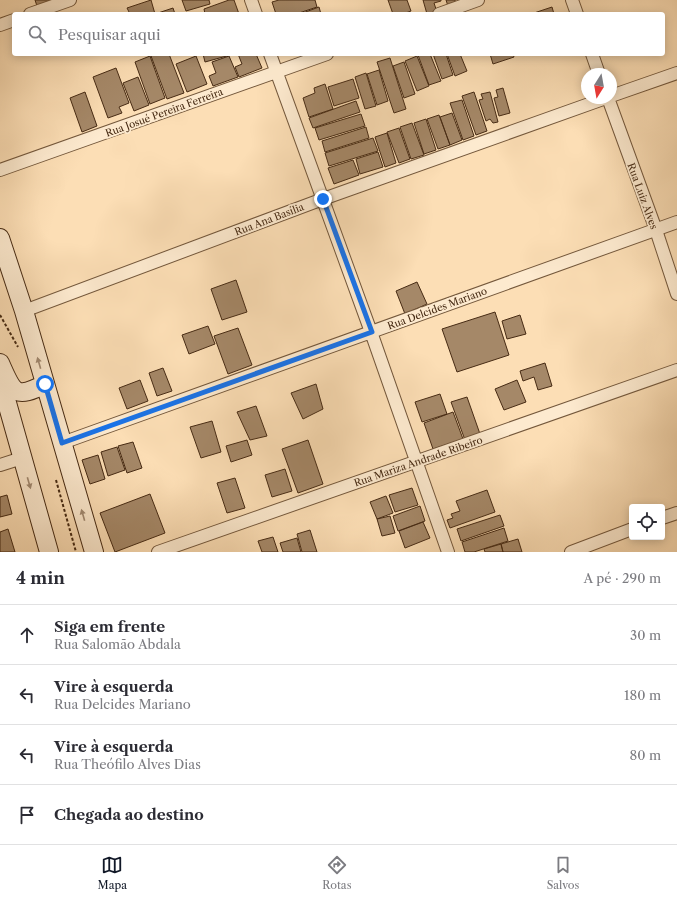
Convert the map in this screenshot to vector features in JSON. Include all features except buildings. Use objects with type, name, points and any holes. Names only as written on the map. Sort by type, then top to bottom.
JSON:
[{"type":"street","points":[[36,12],[70,0]]},
{"type":"street","points":[[251,0],[255,12]]},
{"type":"street","points":[[445,12],[478,0]]},
{"type":"street","points":[[572,0],[576,12]]},
{"type":"street","points":[[0,24],[12,21]]},
{"type":"street","points":[[271,56],[372,332],[448,552]]},
{"type":"street","name":"Rua Josué Pereira Ferreira","points":[[0,170],[321,56]]},
{"type":"street","points":[[593,56],[597,68]]},
{"type":"street","points":[[617,94],[677,73]]},
{"type":"street","name":"Rua Ana Basília","points":[[24,311],[323,199],[590,104]]},
{"type":"street","name":"Rua Luiz Alves","points":[[609,104],[656,230],[677,294]]},
{"type":"street","name":"Rua Delcides Mariano","points":[[62,443],[677,222]]},
{"type":"street","points":[[0,238],[24,311],[94,552]]},
{"type":"street","points":[[0,363],[12,388],[21,393],[31,391],[45,384]]},
{"type":"street","name":"Rua Mariza Andrade Ribeiro","points":[[158,552],[677,370]]},
{"type":"street","points":[[0,378],[49,552]]},
{"type":"street","points":[[0,465],[22,458]]},
{"type":"street","points":[[665,517],[677,513]]},
{"type":"street","points":[[571,552],[629,530]]},
{"type":"path","points":[[0,315],[20,354]]},
{"type":"path","points":[[55,477],[76,552]]},
{"type":"route","points":[[45,384],[62,443],[372,332],[323,199]]}]
